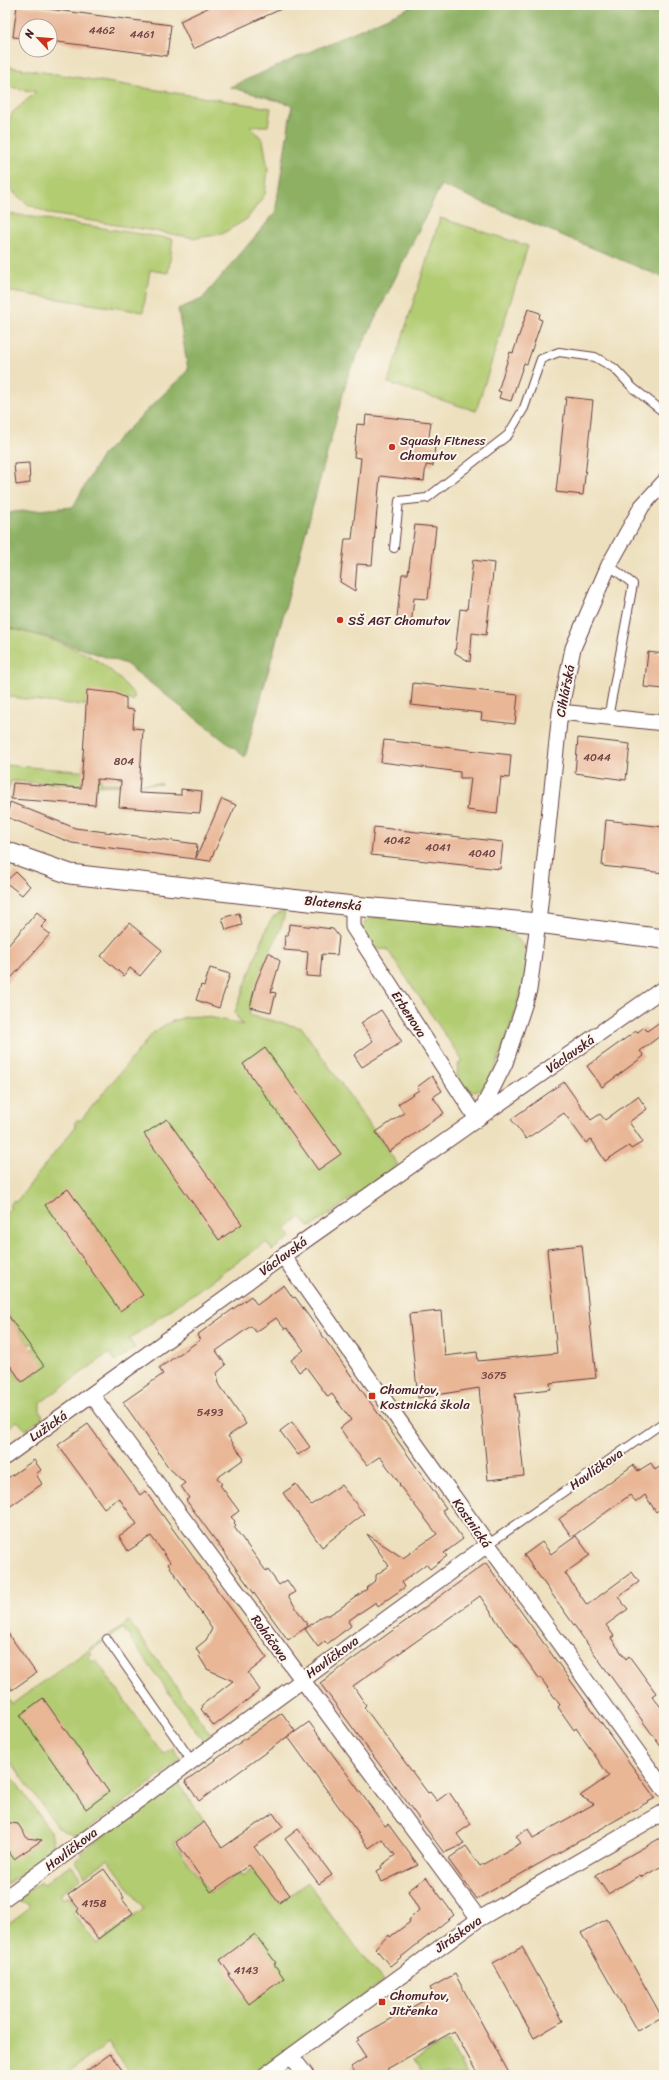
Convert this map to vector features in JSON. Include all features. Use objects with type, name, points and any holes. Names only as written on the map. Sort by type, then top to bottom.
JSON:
[{"type":"street","name":"Cihlářská","points":[[538,924],[560,712],[573,648],[609,565],[642,506],[664,482]]},
{"type":"street","points":[[560,712],[664,723]]},
{"type":"street","name":"Blatenská","points":[[5,851],[70,874],[353,906],[538,924],[664,939]]},
{"type":"street","name":"Erbenova","points":[[353,906],[353,927],[476,1119]]},
{"type":"street","name":"Václavská","points":[[476,1119],[506,1063],[529,990],[538,924]]},
{"type":"street","name":"Václavská","points":[[92,1395],[476,1119],[664,988]]},
{"type":"street","name":"Kostnická","points":[[284,1256],[664,1790]]},
{"type":"street","name":"Lužická","points":[[5,1457],[92,1395]]},
{"type":"street","name":"Roháčova","points":[[92,1395],[479,1919]]},
{"type":"street","name":"Havlíčkova","points":[[5,1898],[488,1544]]},
{"type":"street","name":"Jiráskova","points":[[265,2075],[292,2056],[324,2030],[479,1919],[664,1812]]},
{"type":"street","points":[[292,2056],[306,2075]]},
{"type":"lane","points":[[394,548],[399,501],[427,498],[508,435],[524,408],[541,359],[559,352],[595,357],[614,368],[633,388],[661,410],[664,410]]},
{"type":"lane","points":[[608,718],[633,584],[609,565]]},
{"type":"lane","name":"Havlíčkova","points":[[488,1544],[664,1422]]},
{"type":"lane","points":[[107,1639],[192,1760]]},
{"type":"green space","points":[[415,5],[664,5],[664,276],[662,277],[441,185],[349,372],[245,757],[126,664],[47,637],[5,627],[5,515],[13,512],[73,507],[102,455],[188,370],[178,309],[202,299],[275,213],[292,105],[230,87]]},
{"type":"green space","points":[[5,66],[271,108],[268,126],[250,126],[263,140],[268,169],[265,194],[247,219],[222,234],[196,238],[50,214],[28,204],[14,193],[5,177],[5,128],[13,112],[36,92],[5,86]]},
{"type":"green space","points":[[6,213],[173,239],[168,273],[150,270],[143,312],[5,291]]},
{"type":"green space","points":[[440,218],[528,246],[476,411],[388,383]]},
{"type":"green space","points":[[5,627],[46,638],[86,654],[110,670],[134,694],[134,700],[124,700],[124,708],[46,702],[5,696]]},
{"type":"green space","points":[[5,765],[102,773],[101,783],[162,784],[95,786],[11,781],[5,801]]},
{"type":"green space","points":[[285,910],[280,930],[260,975],[249,1015],[302,1028],[398,1165],[311,1227],[301,1217],[285,1229],[291,1237],[272,1250],[266,1242],[129,1339],[135,1348],[115,1362],[109,1353],[40,1403],[40,1410],[43,1417],[26,1430],[17,1421],[5,1430],[5,1358],[21,1381],[32,1374],[34,1375],[37,1373],[32,1350],[35,1347],[32,1343],[29,1345],[8,1315],[11,1313],[8,1309],[5,1310],[5,1215],[11,1207],[9,1206],[13,1201],[16,1202],[76,1126],[74,1124],[78,1119],[80,1121],[152,1034],[174,1020],[185,1017],[207,1017],[243,1025],[235,1012],[267,927],[273,917]]},
{"type":"green space","points":[[371,917],[502,928],[520,941],[526,954],[526,964],[519,1000],[498,1062],[483,1089],[474,1092],[465,1087],[457,1076],[458,1065],[462,1060],[387,949],[382,950],[375,948],[367,940],[362,932],[365,921]]},
{"type":"green space","points":[[129,1621],[216,1742],[194,1750],[203,1741],[123,1628],[90,1651],[92,1654],[88,1657],[93,1662],[96,1660],[163,1754],[173,1748],[181,1760],[81,1835],[72,1835],[57,1827],[5,1753],[5,1695],[12,1704]]},
{"type":"green space","points":[[5,1681],[12,1690],[5,1695]]},
{"type":"green space","points":[[5,1767],[51,1832],[54,1846],[53,1853],[5,1885]]},
{"type":"green space","points":[[177,1781],[204,1820],[174,1842],[210,1893],[241,1872],[243,1876],[253,1868],[279,1903],[308,1882],[326,1909],[383,1981],[257,2075],[132,2075],[108,2043],[65,2075],[5,2075],[5,1926],[29,1908],[28,1904],[19,1902],[19,1897],[40,1882],[43,1885],[71,1864],[81,1879],[60,1894],[63,1899],[68,1896],[78,1910],[73,1913],[97,1944],[144,1909],[108,1859],[85,1876],[75,1862],[83,1855],[81,1852]]},
{"type":"green space","points":[[448,2041],[467,2075],[423,2075],[414,2060]]},
{"type":"building","points":[[17,5],[171,25],[167,56],[58,42],[58,18],[18,18],[18,37],[13,37]]},
{"type":"building","points":[[214,5],[290,5],[193,49],[180,21]]},
{"type":"building","points":[[528,309],[540,313],[539,319],[542,320],[527,364],[524,363],[511,401],[499,398],[501,392],[498,391],[510,352],[513,353]]},
{"type":"building","points":[[566,397],[593,400],[583,495],[556,492]]},
{"type":"building","points":[[366,415],[431,422],[428,444],[435,445],[433,466],[426,465],[424,481],[380,476],[372,565],[357,564],[355,591],[340,582],[345,539],[352,539],[361,458],[354,457],[357,424],[365,425]]},
{"type":"building","points":[[29,463],[30,483],[16,485],[14,464]]},
{"type":"building","points":[[415,525],[436,527],[428,599],[414,598],[411,626],[397,617],[402,574],[408,574]]},
{"type":"building","points":[[473,560],[494,563],[486,635],[472,633],[470,662],[455,653],[460,609],[467,610]]},
{"type":"building","points":[[648,652],[664,654],[664,689],[644,687]]},
{"type":"building","points":[[413,683],[518,695],[515,724],[481,720],[482,713],[411,705]]},
{"type":"building","points":[[87,690],[115,693],[126,698],[126,709],[134,710],[133,728],[143,729],[139,793],[181,795],[181,789],[202,791],[200,813],[119,807],[121,781],[97,779],[95,805],[11,799],[13,783],[81,788]]},
{"type":"building","points":[[578,738],[630,744],[626,780],[575,773]]},
{"type":"building","points":[[384,740],[511,755],[509,778],[501,777],[497,814],[467,810],[471,778],[460,778],[460,772],[381,762]]},
{"type":"building","points":[[222,799],[236,805],[210,861],[72,843],[7,817],[10,802],[75,828],[197,844],[196,858]]},
{"type":"building","points":[[606,820],[664,827],[664,873],[602,866]]},
{"type":"building","points":[[374,827],[503,842],[500,869],[371,855]]},
{"type":"building","points":[[16,872],[30,886],[22,895],[5,882]]},
{"type":"building","points":[[37,912],[47,921],[41,927],[50,934],[5,985],[5,949]]},
{"type":"building","points":[[239,913],[242,925],[226,930],[222,918]]},
{"type":"building","points":[[129,923],[162,950],[140,976],[130,968],[124,976],[101,956]]},
{"type":"building","points":[[289,924],[333,929],[339,937],[337,955],[322,954],[320,977],[306,976],[308,952],[284,950],[285,936],[288,936]]},
{"type":"building","points":[[269,952],[280,961],[271,992],[276,993],[271,1012],[250,1007],[256,983]]},
{"type":"building","points":[[210,968],[230,974],[219,1008],[196,1000],[201,985],[204,986]]},
{"type":"building","points":[[381,1010],[402,1042],[362,1067],[354,1055],[373,1041],[361,1023]]},
{"type":"building","points":[[664,1019],[664,1033],[640,1051],[644,1056],[602,1087],[587,1066],[636,1031],[638,1032],[644,1027],[647,1031]]},
{"type":"building","points":[[265,1048],[341,1154],[318,1170],[243,1064]]},
{"type":"building","points":[[432,1076],[442,1091],[433,1097],[444,1113],[389,1152],[376,1132],[404,1113],[398,1104],[419,1090],[417,1087]]},
{"type":"building","points":[[564,1082],[591,1120],[600,1114],[605,1120],[638,1096],[647,1109],[629,1122],[643,1142],[631,1149],[629,1146],[605,1161],[591,1139],[586,1143],[564,1113],[526,1139],[511,1119]]},
{"type":"building","points":[[167,1119],[242,1224],[219,1240],[144,1134]]},
{"type":"building","points":[[68,1189],[143,1295],[120,1311],[45,1205]]},
{"type":"building","points":[[582,1245],[596,1378],[550,1383],[551,1389],[515,1393],[524,1476],[488,1480],[479,1388],[418,1398],[409,1314],[441,1311],[445,1356],[477,1352],[478,1361],[557,1353],[547,1249]]},
{"type":"building","points":[[284,1285],[293,1298],[295,1297],[446,1508],[442,1510],[463,1539],[444,1553],[447,1556],[430,1569],[426,1564],[402,1582],[405,1587],[378,1606],[376,1602],[355,1616],[348,1621],[351,1626],[327,1644],[325,1641],[318,1647],[305,1629],[324,1615],[329,1615],[339,1609],[367,1589],[366,1588],[376,1580],[376,1575],[389,1566],[367,1534],[403,1558],[437,1534],[399,1485],[400,1484],[381,1458],[379,1457],[367,1465],[354,1449],[340,1428],[351,1420],[332,1394],[328,1397],[306,1367],[299,1372],[291,1360],[304,1350],[287,1328],[285,1329],[276,1318],[256,1332],[251,1326],[216,1351],[226,1365],[217,1373],[219,1384],[246,1424],[228,1436],[244,1459],[217,1478],[222,1484],[220,1485],[239,1511],[231,1517],[235,1521],[234,1523],[236,1525],[234,1527],[266,1571],[268,1570],[279,1585],[287,1580],[295,1592],[288,1596],[308,1626],[288,1640],[186,1500],[189,1498],[181,1486],[185,1483],[169,1468],[123,1402],[163,1374],[159,1368],[200,1340],[197,1335],[251,1296],[257,1305]]},
{"type":"building","points":[[5,1311],[44,1366],[22,1382],[5,1358]]},
{"type":"building","points":[[292,1422],[310,1447],[298,1455],[280,1431]]},
{"type":"building","points":[[88,1424],[140,1495],[145,1491],[267,1658],[248,1673],[260,1690],[214,1726],[201,1709],[203,1707],[202,1705],[233,1681],[207,1669],[199,1656],[200,1655],[196,1648],[206,1640],[212,1629],[168,1564],[170,1562],[151,1536],[128,1551],[119,1536],[137,1524],[119,1498],[104,1508],[58,1445]]},
{"type":"building","points":[[34,1460],[41,1470],[36,1474],[42,1484],[5,1510],[5,1480]]},
{"type":"building","points":[[651,1463],[655,1470],[664,1464],[664,1506],[656,1512],[645,1495],[636,1502],[630,1495],[572,1537],[559,1519],[633,1465],[638,1471]]},
{"type":"building","points":[[296,1484],[311,1505],[341,1485],[364,1514],[322,1547],[283,1493]]},
{"type":"building","points":[[576,1536],[590,1555],[565,1573],[587,1605],[632,1572],[639,1582],[618,1597],[628,1609],[606,1625],[614,1636],[611,1638],[626,1659],[629,1656],[656,1693],[652,1696],[664,1711],[664,1751],[524,1555],[542,1542],[551,1554]]},
{"type":"building","points":[[486,1563],[655,1798],[477,1899],[448,1859],[466,1846],[480,1866],[521,1843],[516,1836],[528,1829],[533,1838],[594,1804],[580,1796],[609,1776],[576,1728],[574,1730],[558,1707],[560,1705],[540,1677],[539,1678],[508,1635],[507,1636],[480,1596],[353,1686],[366,1705],[364,1707],[428,1793],[430,1792],[437,1801],[449,1792],[471,1824],[457,1834],[464,1844],[444,1853],[320,1683]]},
{"type":"building","points":[[5,1629],[36,1673],[12,1690],[5,1679]]},
{"type":"building","points":[[43,1698],[109,1792],[86,1809],[20,1715]]},
{"type":"building","points":[[282,1713],[295,1731],[199,1801],[185,1781]]},
{"type":"building","points":[[309,1722],[385,1826],[388,1824],[418,1865],[382,1882],[377,1871],[395,1855],[382,1839],[369,1848],[288,1737]]},
{"type":"building","points":[[273,1813],[283,1827],[254,1847],[290,1895],[279,1903],[249,1865],[211,1892],[176,1842],[204,1822],[222,1848]]},
{"type":"building","points":[[5,1822],[18,1824],[27,1838],[42,1840],[14,1859],[5,1847]]},
{"type":"building","points":[[298,1829],[332,1875],[319,1884],[285,1839]]},
{"type":"building","points":[[664,1836],[664,1865],[642,1877],[640,1875],[608,1894],[595,1875]]},
{"type":"building","points":[[104,1869],[124,1898],[122,1899],[133,1913],[98,1939],[77,1911],[79,1909],[68,1895]]},
{"type":"building","points":[[426,1877],[454,1915],[390,1966],[375,1948],[389,1935],[390,1937],[410,1922],[409,1920],[419,1910],[408,1891]]},
{"type":"building","points":[[607,1919],[662,2017],[637,2031],[581,1933]]},
{"type":"building","points":[[255,1934],[276,1963],[274,1964],[284,1978],[249,2004],[228,1975],[230,1974],[220,1960]]},
{"type":"building","points":[[522,1947],[563,2021],[534,2038],[493,1963]]},
{"type":"building","points":[[455,1974],[510,2075],[478,2075],[454,2031],[387,2069],[391,2075],[357,2075],[351,2067],[366,2057],[356,2042],[359,2040],[357,2038],[434,1995],[430,1988]]},
{"type":"building","points":[[110,2054],[126,2075],[81,2075]]},
{"type":"place","name":"Squash Fitness Chomutov","points":[[392,447]]},
{"type":"place","name":"SŠ AGT Chomutov","points":[[340,620]]},
{"type":"place","name":"Chomutov, Kostnická škola","points":[[372,1396]]},
{"type":"place","name":"Chomutov, Jitřenka","points":[[382,2002]]}]
